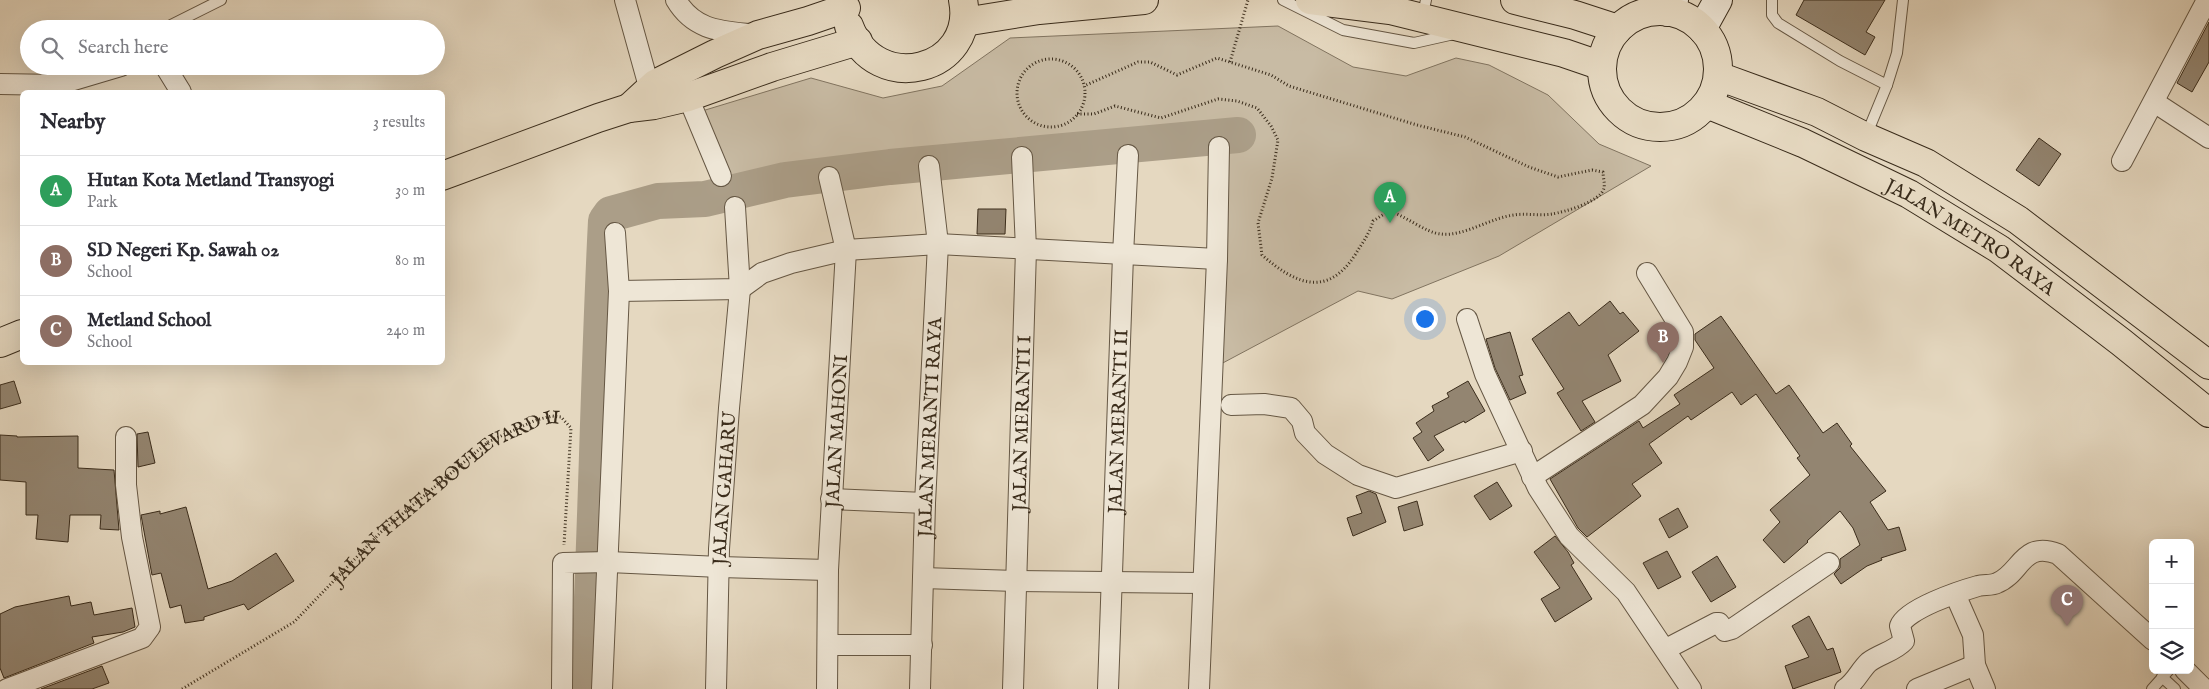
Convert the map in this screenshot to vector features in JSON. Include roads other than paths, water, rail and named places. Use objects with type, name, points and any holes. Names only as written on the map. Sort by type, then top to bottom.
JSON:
[{"type":"main road","points":[[445,175],[644,100],[715,54],[758,35],[808,22],[847,4],[850,28],[865,52],[879,62],[896,68],[914,69],[932,64],[946,53],[958,38],[964,11],[1039,10],[1144,0]]},
{"type":"main road","points":[[1310,0],[1390,10],[1424,9],[1472,30],[1564,53],[1602,66]]},
{"type":"main road","points":[[1514,0],[1575,15],[1618,29]]},
{"type":"main road","points":[[1671,6],[1702,29],[1710,39],[1715,50],[1718,76],[1714,91],[1707,104],[1691,118],[1671,127],[1650,127],[1634,122],[1620,112],[1610,99],[1603,83],[1602,66],[1607,46],[1618,29],[1632,18],[1671,6]]},
{"type":"main road","points":[[644,100],[688,96],[858,41]]},
{"type":"main road","name":"JALAN METRO RAYA","points":[[1718,76],[1817,112],[1866,137],[1926,163],[2018,220],[2209,365]]},
{"type":"main road","name":"JALAN METRO RAYA","points":[[1707,104],[1803,143],[1909,194],[1999,249],[2121,342],[2209,413]]},
{"type":"main road","points":[[0,342],[20,335]]},
{"type":"street","points":[[625,0],[644,100]]},
{"type":"street","points":[[676,0],[680,8],[702,26],[758,35]]},
{"type":"street","points":[[1702,29],[1718,0]]},
{"type":"street","points":[[2122,161],[2207,0]]},
{"type":"street","points":[[0,84],[57,85],[91,75]]},
{"type":"street","points":[[171,75],[180,90]]},
{"type":"street","points":[[688,96],[721,176]]},
{"type":"street","points":[[2154,102],[2209,138]]},
{"type":"street","points":[[1199,689],[1217,259],[1219,147]]},
{"type":"street","name":"JALAN MERANTI II","points":[[1108,689],[1128,155]]},
{"type":"street","name":"JALAN MERANTI I","points":[[1013,689],[1026,249],[1022,157]]},
{"type":"street","name":"JALAN MERANTI RAYA","points":[[920,689],[925,503],[938,244],[929,166]]},
{"type":"street","name":"JALAN MAHONI","points":[[826,689],[831,499],[846,250],[829,177]]},
{"type":"street","name":"JALAN GAHARU","points":[[716,689],[720,568],[729,408],[740,289],[735,207]]},
{"type":"street","points":[[562,689],[587,562],[619,291],[615,233]]},
{"type":"street","points":[[619,291],[740,289],[762,273],[791,263],[846,250],[938,244],[1217,259]]},
{"type":"street","points":[[1532,476],[1642,405],[1668,377],[1677,362],[1683,347],[1683,332],[1647,273]]},
{"type":"street","points":[[1467,319],[1485,374],[1522,450],[1532,476],[1569,536],[1626,592],[1691,689]]},
{"type":"street","points":[[1231,405],[1264,404],[1291,408],[1302,421],[1305,434],[1325,454],[1358,475],[1396,488],[1522,450]]},
{"type":"street","points":[[7,689],[142,638],[150,627],[132,537],[126,485],[126,437]]},
{"type":"street","points":[[831,499],[925,503]]},
{"type":"street","points":[[1845,689],[1855,681],[1867,664],[1904,641],[1904,636],[1900,629],[1904,619],[1919,609],[1955,594],[1980,586],[1995,584],[2003,580],[2030,554],[2039,551],[2049,550],[2058,554],[2149,636]]},
{"type":"street","points":[[587,562],[720,568],[828,570]]},
{"type":"street","points":[[587,562],[602,689]]},
{"type":"street","points":[[1666,649],[1716,623],[1719,623],[1725,631],[1732,629],[1829,563]]},
{"type":"street","points":[[923,578],[1016,582],[1202,583]]},
{"type":"street","points":[[1955,594],[1973,635],[1975,665],[1985,689]]},
{"type":"street","points":[[828,645],[922,646]]},
{"type":"street","points":[[1917,689],[1975,665]]},
{"type":"street","points":[[2189,674],[2204,689]]},
{"type":"lane","points":[[181,20],[221,0]]},
{"type":"lane","points":[[1284,0],[1343,30],[1414,43],[1472,30]]},
{"type":"lane","points":[[1772,0],[1772,15],[1778,23],[1840,61],[1887,85]]},
{"type":"lane","points":[[1866,137],[1887,85],[1897,53],[1904,0]]},
{"type":"lane","points":[[2152,689],[2166,674],[2175,689]]},
{"type":"waterway","points":[[588,689],[606,221],[611,214],[658,201],[705,199],[785,180],[890,167],[1238,135]]},
{"type":"place","name":"Hutan Kota Metland Transyogi","points":[[1390,223]]},
{"type":"place","name":"SD Negeri Kp. Sawah 02","points":[[1663,363]]},
{"type":"place","name":"Metland School","points":[[2067,626]]}]
